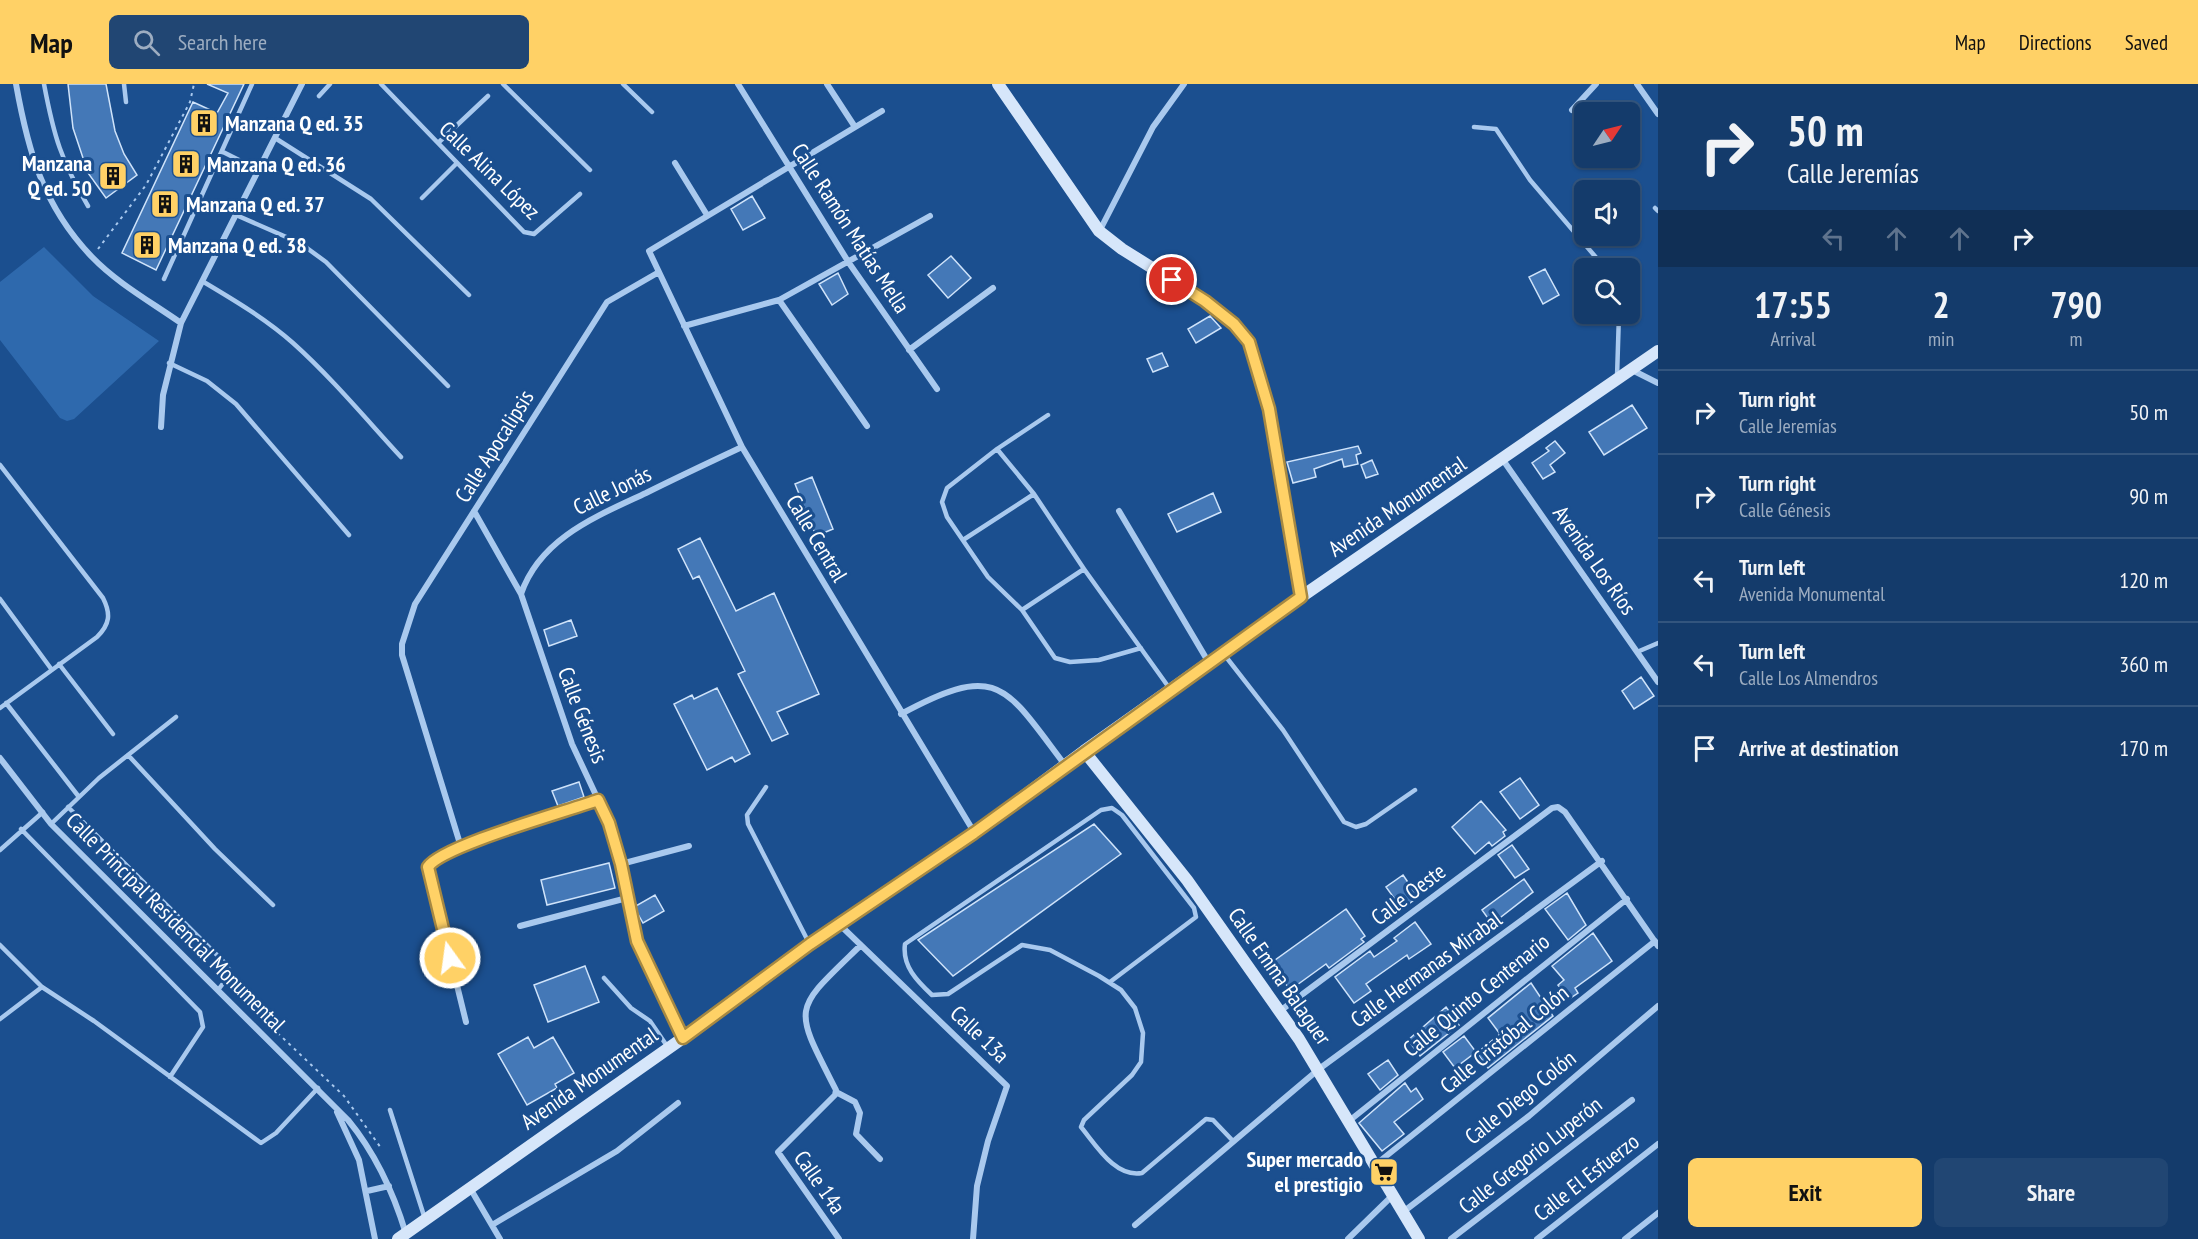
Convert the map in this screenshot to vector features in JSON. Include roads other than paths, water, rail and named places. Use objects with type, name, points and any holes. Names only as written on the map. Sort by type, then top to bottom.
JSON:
[{"type":"main road","points":[[998,84],[1099,231],[1122,249],[1205,301],[1234,324],[1249,342],[1269,409],[1301,597]]},
{"type":"main road","name":"Avenida Monumental","points":[[402,1236],[683,1038],[810,944],[974,833],[1084,751],[1301,597],[1503,460],[1658,351]]},
{"type":"main road","name":"Calle Emma Balaguer","points":[[1084,751],[1187,880],[1280,1011],[1319,1069],[1419,1239]]},
{"type":"street","points":[[16,84],[34,166],[52,201],[92,257],[119,280],[181,323]]},
{"type":"street","points":[[161,427],[169,363],[181,323],[302,84]]},
{"type":"street","name":"Calle Ramón Matías Mella","points":[[738,84],[849,263],[937,389]]},
{"type":"street","points":[[827,84],[855,128]]},
{"type":"street","points":[[1099,231],[1153,127],[1184,84]]},
{"type":"street","points":[[1572,110],[1596,84]]},
{"type":"street","points":[[1637,84],[1658,114]]},
{"type":"street","points":[[675,163],[707,215],[882,111]]},
{"type":"street","name":"Calle Central","points":[[707,215],[650,251],[659,272],[742,447],[974,833]]},
{"type":"street","points":[[684,326],[779,300],[930,216]]},
{"type":"street","name":"Calle Apocalipsis","points":[[461,848],[406,668],[402,644],[415,604],[607,302],[659,272]]},
{"type":"street","points":[[909,350],[993,288]]},
{"type":"street","points":[[779,300],[867,426]]},
{"type":"street","points":[[1631,370],[1658,383]]},
{"type":"street","name":"Calle Jonás","points":[[521,594],[527,578],[539,560],[572,530],[742,447]]},
{"type":"street","name":"Avenida Los Ríos","points":[[1503,460],[1658,682]]},
{"type":"street","name":"Calle Génesis","points":[[474,511],[521,594],[572,744],[609,823],[621,864],[637,941],[683,1038]]},
{"type":"street","points":[[1119,511],[1209,663]]},
{"type":"street","points":[[901,714],[953,688],[972,684],[995,689],[1019,705],[1065,765]]},
{"type":"street","name":"Calle Principal Residencial Monumental","points":[[0,758],[51,824],[334,1106],[374,1154],[389,1186],[402,1236]]},
{"type":"street","points":[[466,1022],[428,867],[431,862],[461,848],[598,800]]},
{"type":"street","name":"Calle Oeste","points":[[1280,1011],[1552,808],[1558,807],[1565,812],[1602,861]]},
{"type":"street","points":[[621,864],[688,846]]},
{"type":"street","points":[[1602,861],[1657,944]]},
{"type":"street","name":"Calle Hermanas Mirabal","points":[[1135,1225],[1319,1069],[1602,861]]},
{"type":"street","points":[[520,926],[627,898]]},
{"type":"street","name":"Calle Quinto Centenario","points":[[1349,1121],[1627,899]]},
{"type":"street","name":"Calle 13a","points":[[840,925],[1007,1086],[988,1141],[977,1186],[973,1239]]},
{"type":"street","name":"Calle Cristóbal Colón","points":[[1375,1165],[1657,944]]},
{"type":"street","points":[[861,945],[816,989],[804,1011],[804,1024],[836,1092],[855,1102],[860,1113],[856,1134],[880,1159]]},
{"type":"street","name":"Calle Diego Colón","points":[[1402,1212],[1529,1116],[1658,1006]]},
{"type":"street","name":"Calle 14a","points":[[836,1092],[778,1152],[839,1239]]},
{"type":"street","name":"Calle Gregorio Luperón","points":[[1451,1239],[1632,1100]]},
{"type":"street","points":[[492,1225],[624,1147],[678,1103]]},
{"type":"street","name":"Calle Principal Residencial Monumental","points":[[334,1106],[359,1160],[375,1239]]},
{"type":"street","name":"Calle El Esfuerzo","points":[[1537,1239],[1658,1144]]},
{"type":"street","points":[[367,1191],[389,1186]]},
{"type":"street","points":[[470,1187],[500,1239]]},
{"type":"street","points":[[1348,1239],[1392,1196]]},
{"type":"street","points":[[1624,1239],[1658,1213]]},
{"type":"lane","points":[[44,84],[53,134],[61,157],[88,206]]},
{"type":"lane","points":[[124,84],[126,102]]},
{"type":"lane","points":[[164,279],[252,84]]},
{"type":"lane","points":[[319,96],[330,84]]},
{"type":"lane","name":"Calle Alina López","points":[[381,84],[529,235],[534,234],[580,194]]},
{"type":"lane","points":[[503,84],[590,170]]},
{"type":"lane","points":[[623,84],[651,112]]},
{"type":"lane","points":[[438,143],[488,96]]},
{"type":"lane","points":[[1474,127],[1496,129],[1530,180],[1596,258]]},
{"type":"lane","points":[[275,138],[370,199],[469,296]]},
{"type":"lane","points":[[223,152],[260,170]]},
{"type":"lane","points":[[422,198],[457,163]]},
{"type":"lane","points":[[236,215],[300,243],[326,262],[448,386]]},
{"type":"lane","points":[[202,281],[258,315],[293,342],[323,371],[401,458]]},
{"type":"lane","points":[[1617,380],[1619,324]]},
{"type":"lane","points":[[169,363],[207,381],[236,405],[349,535]]},
{"type":"lane","points":[[1048,415],[997,449],[947,488],[942,502],[947,517],[988,577],[1022,610],[1056,658],[1070,662],[1099,660],[1141,648]]},
{"type":"lane","points":[[997,449],[1034,494],[1084,569],[1171,689]]},
{"type":"lane","points":[[0,465],[103,598],[109,619],[105,629],[0,708]]},
{"type":"lane","points":[[963,540],[1034,494]]},
{"type":"lane","points":[[1022,610],[1084,569]]},
{"type":"lane","points":[[0,600],[52,670]]},
{"type":"lane","points":[[1637,652],[1658,643]]},
{"type":"lane","points":[[1223,653],[1283,730],[1344,822],[1356,827],[1366,824],[1415,790]]},
{"type":"lane","points":[[59,664],[113,734]]},
{"type":"lane","points":[[6,704],[79,797]]},
{"type":"lane","points":[[51,824],[79,797],[176,717]]},
{"type":"lane","points":[[129,755],[215,849],[273,905]]},
{"type":"lane","points":[[766,787],[747,815],[748,824],[810,944]]},
{"type":"lane","points":[[68,807],[226,964],[230,977],[218,990]]},
{"type":"lane","points":[[1110,982],[1196,917],[1194,908],[1122,815],[1112,808],[1101,810],[905,944],[904,955],[914,977],[932,995],[948,994],[1022,945],[1050,950],[1121,990],[1135,1008],[1143,1033],[1141,1062],[1132,1075],[1084,1120],[1081,1127],[1105,1156],[1122,1171],[1133,1175],[1142,1173],[1206,1119],[1213,1120],[1233,1141]]},
{"type":"lane","points":[[0,850],[21,829],[43,812]]},
{"type":"lane","points":[[21,829],[200,1012],[203,1028],[170,1077]]},
{"type":"lane","points":[[0,945],[42,987],[94,1021],[261,1143],[276,1133],[318,1088]]},
{"type":"lane","points":[[604,978],[631,1008],[650,1021],[668,1048]]},
{"type":"lane","points":[[0,1019],[42,987]]},
{"type":"lane","points":[[390,1110],[425,1219]]},
{"type":"place","name":"Manzana Q ed. 35","points":[[204,123]]},
{"type":"place","name":"Manzana Q ed. 36","points":[[186,164]]},
{"type":"place","name":"Manzana Q ed. 50","points":[[113,176]]},
{"type":"place","name":"Manzana Q ed. 37","points":[[165,204]]},
{"type":"place","name":"Manzana Q ed. 38","points":[[147,245]]},
{"type":"place","name":"Super mercado el prestigio","points":[[1384,1172]]}]
